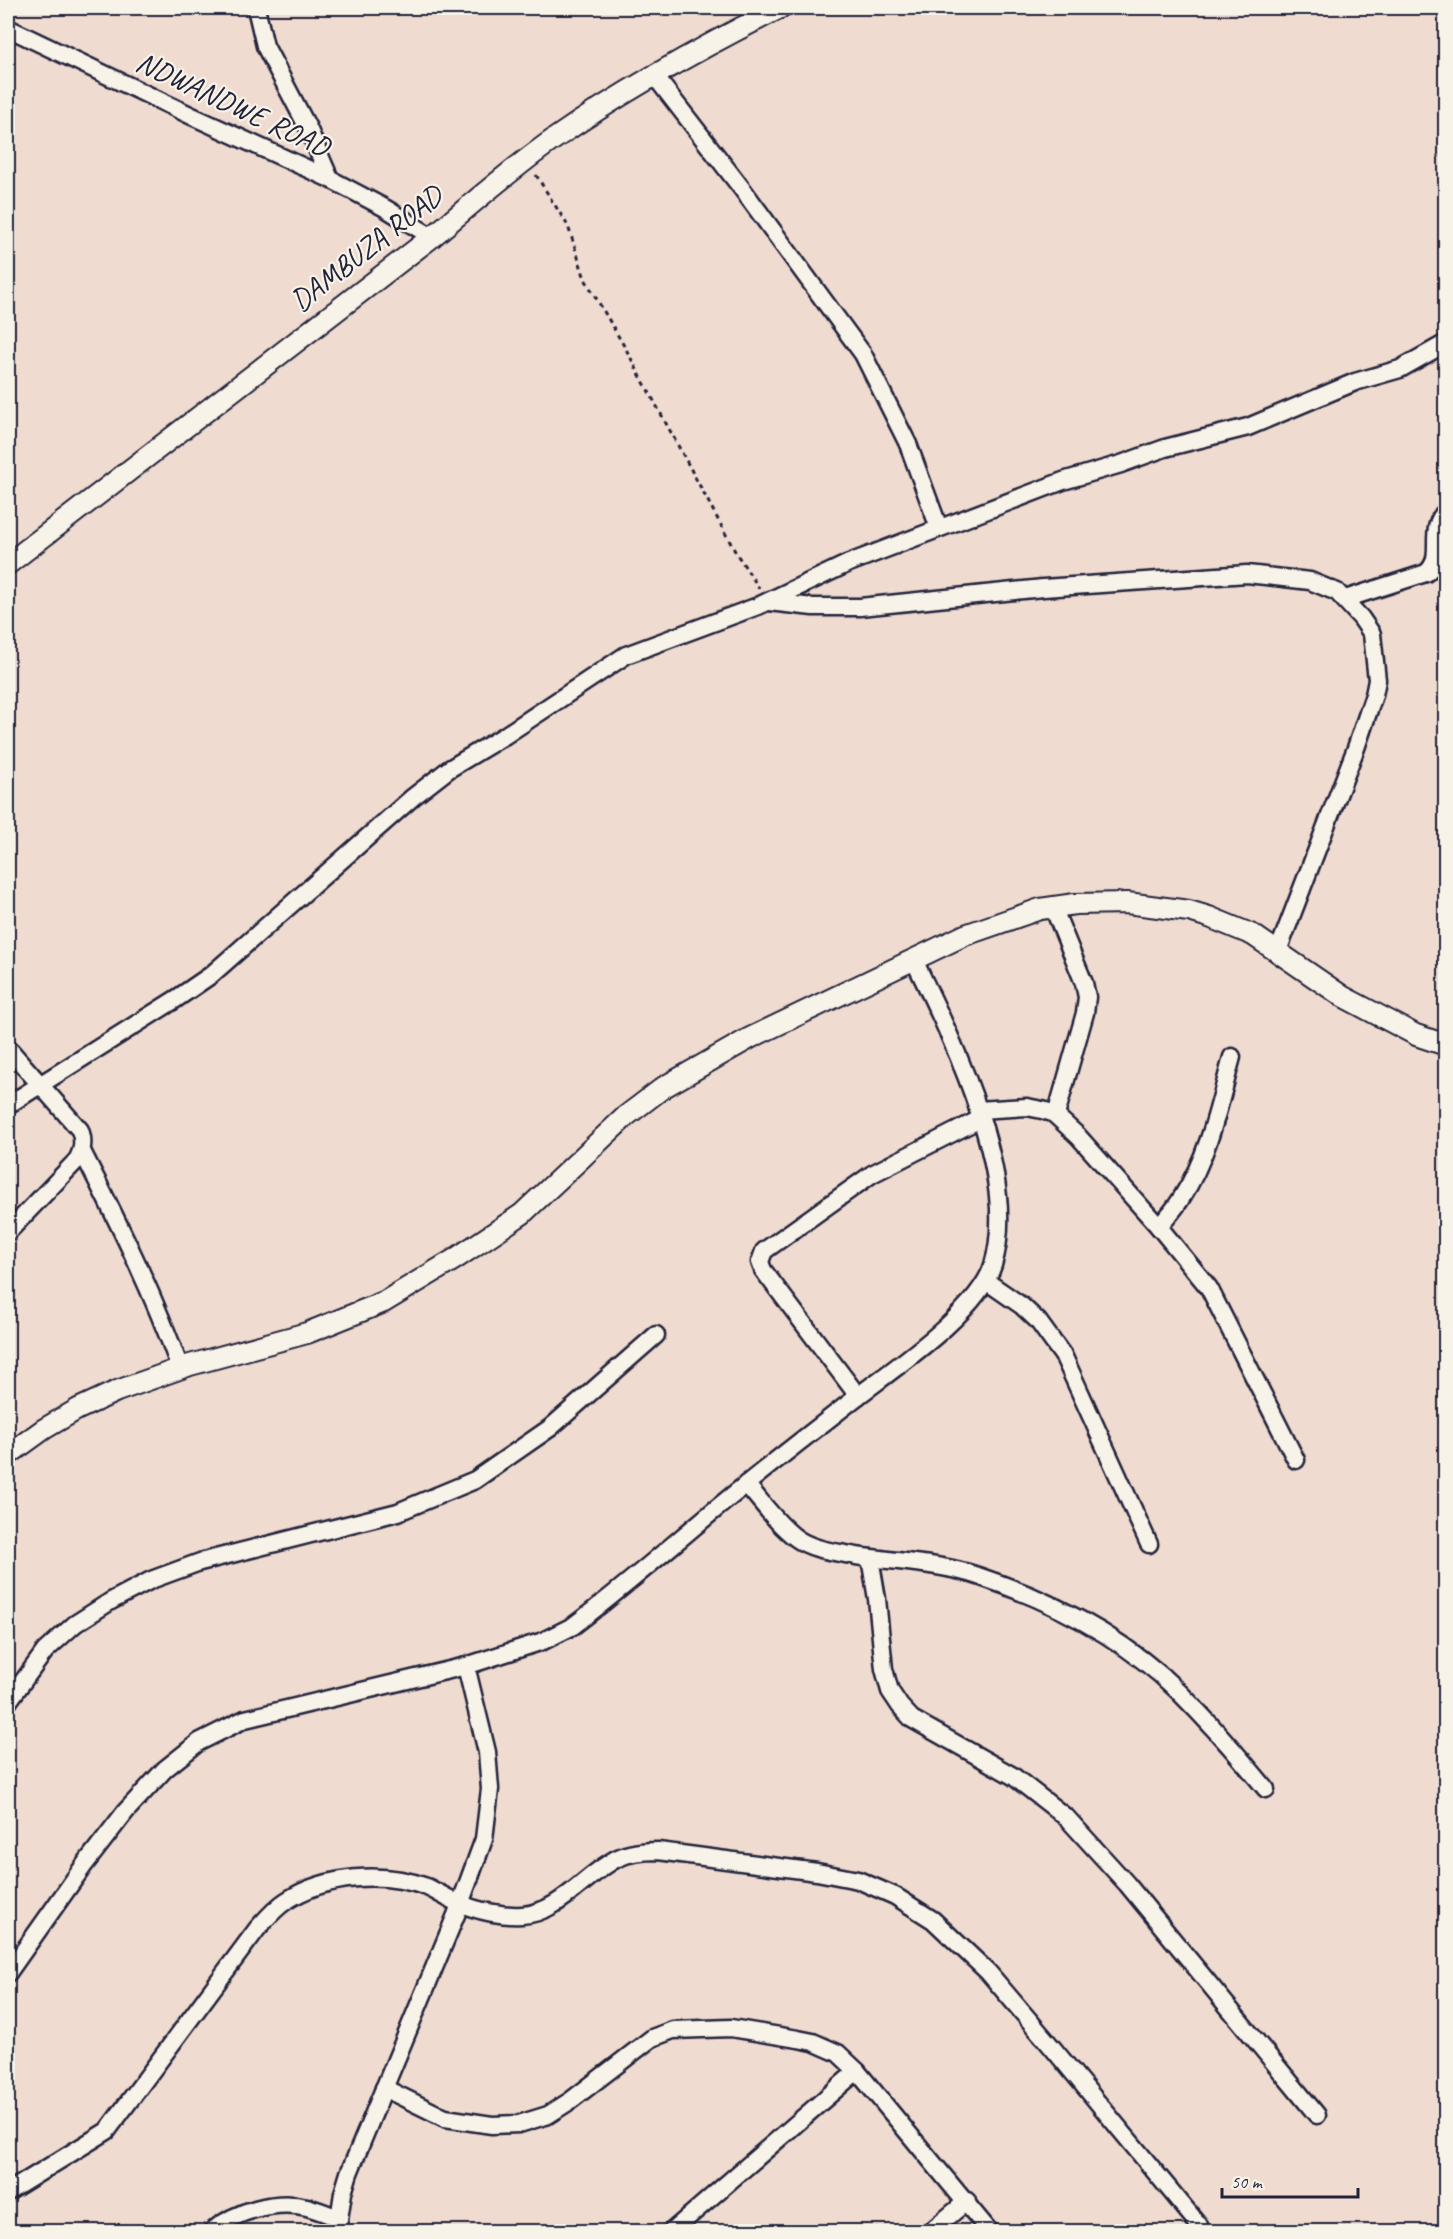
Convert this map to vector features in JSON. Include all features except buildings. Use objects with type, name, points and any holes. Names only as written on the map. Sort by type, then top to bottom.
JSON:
[{"type":"street","points":[[256,8],[265,46],[308,128],[330,179]]},
{"type":"street","name":"DAMBUZA ROAD","points":[[8,564],[432,237],[553,140],[686,56],[780,8]]},
{"type":"street","name":"NDWANDWE ROAD","points":[[8,28],[330,179],[385,208],[432,237]]},
{"type":"street","points":[[654,75],[758,209],[863,354],[908,444],[939,528]]},
{"type":"street","points":[[8,1105],[211,975],[413,797],[449,769],[504,736],[626,655],[677,638],[768,602],[849,564],[1063,481],[1121,465],[1165,448],[1248,427],[1355,382],[1400,369],[1446,343]]},
{"type":"street","points":[[1345,599],[1431,570],[1436,555],[1436,526],[1439,518],[1446,511]]},
{"type":"street","points":[[768,602],[813,607],[860,607],[1043,588],[1247,574],[1310,581],[1337,592],[1372,634],[1377,680],[1356,748],[1278,951]]},
{"type":"street","points":[[8,1455],[44,1429],[78,1409],[117,1391],[180,1368],[288,1339],[384,1302],[455,1259],[522,1214],[610,1130],[664,1087],[750,1038],[965,935],[1040,909],[1127,903],[1189,911],[1253,935],[1342,996],[1416,1035],[1446,1045]]},
{"type":"street","points":[[1053,907],[1084,983],[1087,997],[1085,1013],[1056,1115]]},
{"type":"street","points":[[8,1974],[85,1864],[126,1811],[165,1769],[199,1742],[245,1719],[466,1666],[543,1641],[573,1626],[746,1484],[908,1359],[970,1304],[986,1281],[993,1266],[996,1251],[999,1210],[995,1170],[956,1049],[914,960]]},
{"type":"street","points":[[8,1047],[80,1130],[83,1140],[82,1151],[77,1160],[8,1232]]},
{"type":"street","points":[[1159,1227],[1182,1199],[1191,1182],[1211,1135],[1232,1058]]},
{"type":"street","points":[[858,1396],[764,1270],[761,1256],[764,1251],[797,1225],[858,1182],[906,1155],[979,1115],[1027,1107],[1056,1115],[1078,1136],[1159,1227],[1209,1288],[1296,1460]]},
{"type":"street","points":[[82,1151],[142,1271],[180,1368]]},
{"type":"street","points":[[986,1281],[1022,1306],[1038,1321],[1064,1358],[1149,1544]]},
{"type":"street","points":[[8,1702],[45,1651],[75,1624],[111,1600],[151,1580],[200,1562],[398,1512],[475,1480],[550,1428],[656,1335]]},
{"type":"street","points":[[746,1484],[796,1538],[830,1552],[932,1565],[976,1576],[1065,1611],[1152,1668],[1177,1690],[1266,1789]]},
{"type":"street","points":[[870,1558],[877,1599],[884,1669],[890,1691],[900,1706],[912,1719],[1013,1776],[1067,1818],[1127,1884],[1317,2115]]},
{"type":"street","points":[[211,2232],[239,2214],[267,2206],[305,2206],[337,2225],[349,2173],[460,1904],[484,1839],[490,1789],[487,1752],[466,1666]]},
{"type":"street","points":[[8,2192],[108,2131],[252,1935],[285,1902],[325,1884],[369,1877],[411,1882],[439,1892],[460,1904],[501,1914],[522,1915],[538,1912],[557,1902],[604,1866],[620,1857],[638,1852],[658,1851],[858,1880],[895,1896],[933,1920],[988,1972],[1199,2225]]},
{"type":"street","points":[[384,2088],[445,2118],[492,2125],[519,2124],[548,2115],[570,2101],[652,2038],[673,2030],[731,2028],[813,2042],[838,2053],[857,2071],[990,2232]]},
{"type":"street","points":[[671,2232],[757,2154],[857,2071]]},
{"type":"street","points":[[930,2232],[966,2201]]},
{"type":"path","points":[[526,160],[568,226],[585,279],[627,351],[736,553],[768,602]]}]
